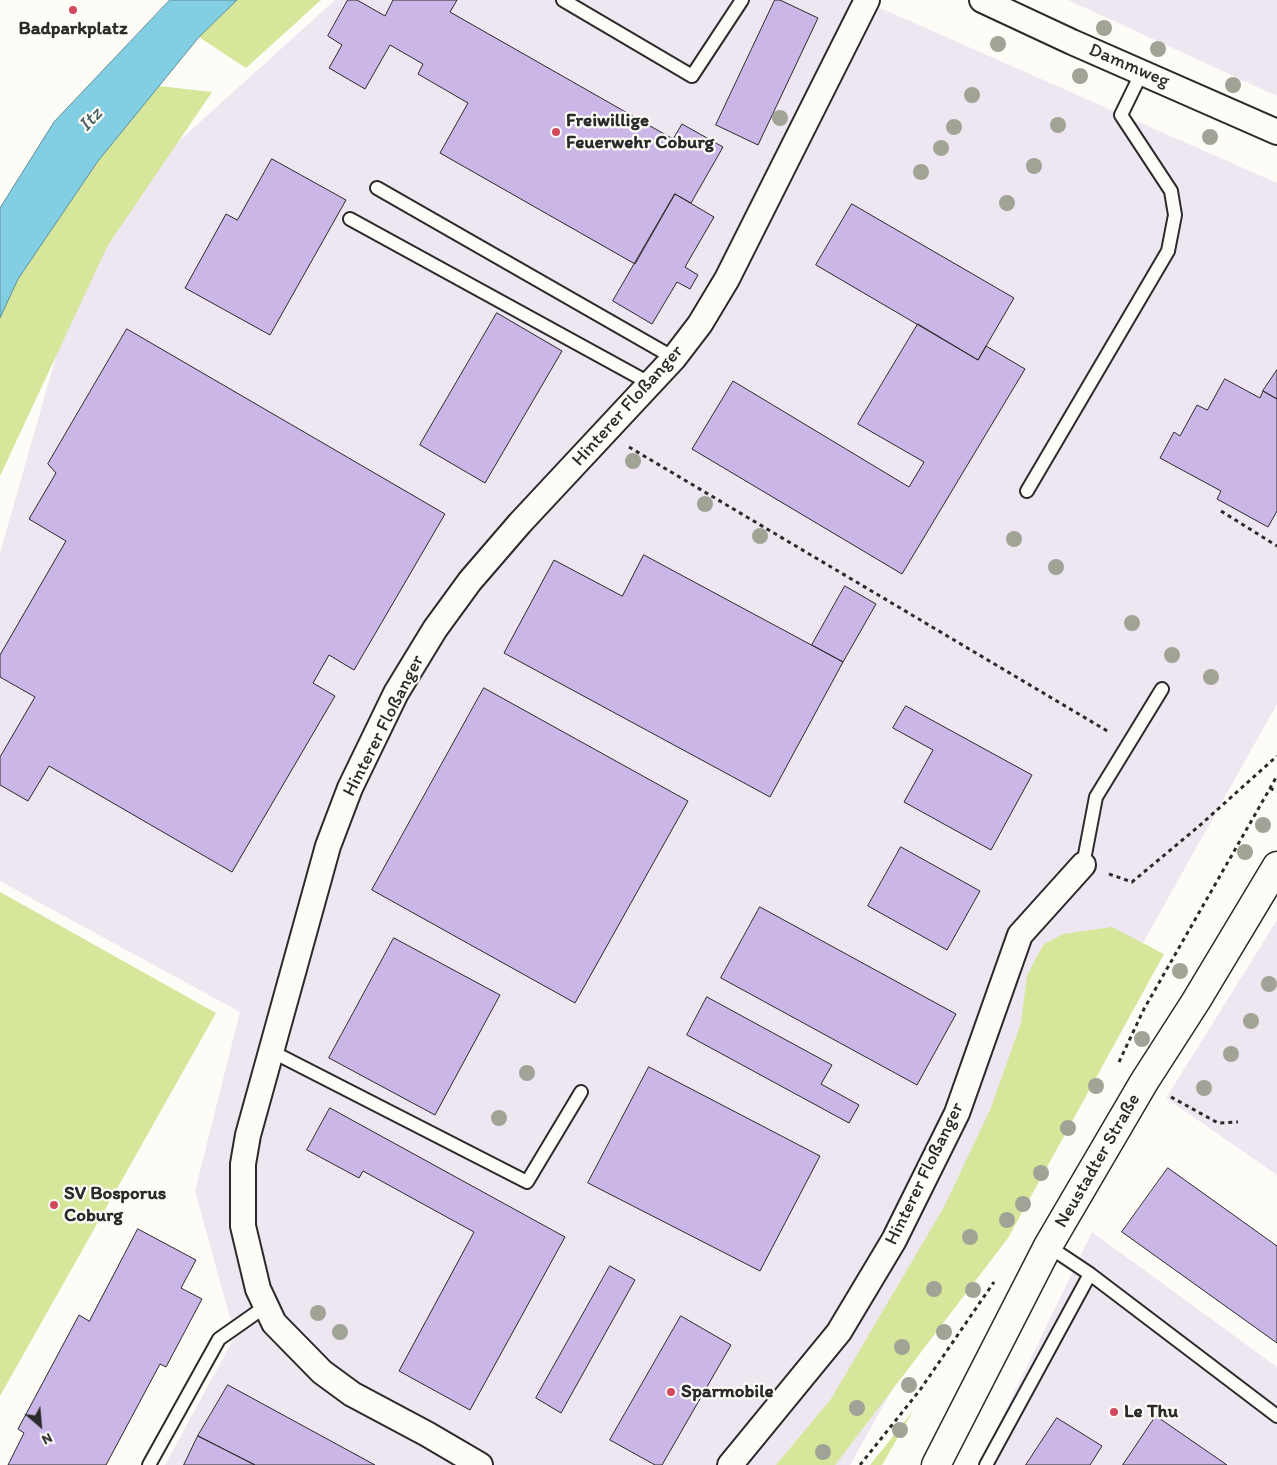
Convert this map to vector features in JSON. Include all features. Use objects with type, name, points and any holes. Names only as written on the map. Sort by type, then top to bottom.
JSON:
[{"type":"street","name":"Hinterer Floßanger","points":[[480,1465],[428,1434],[352,1394],[322,1372],[274,1323],[258,1289],[242,1226],[243,1164],[248,1135],[270,1051],[328,846],[350,788],[396,694],[435,629],[470,581],[520,523],[651,384],[700,324],[727,279],[867,0]]},
{"type":"street","name":"Dammweg","points":[[982,0],[1277,132]]},
{"type":"street","name":"Hinterer Floßanger","points":[[730,1465],[839,1332],[894,1240],[956,1113],[1020,935],[1083,865]]},
{"type":"street","name":"Neustadter Straße","points":[[936,1465],[1048,1246],[1144,1082],[1196,1002],[1277,866]]},
{"type":"lane","points":[[563,0],[692,76],[742,0]]},
{"type":"lane","points":[[1027,491],[1168,251],[1175,216],[1171,191],[1121,115],[1142,72]]},
{"type":"lane","points":[[377,188],[674,358]]},
{"type":"lane","points":[[350,219],[651,384]]},
{"type":"lane","points":[[1083,865],[1096,798],[1162,689]]},
{"type":"lane","points":[[270,1051],[527,1182],[581,1092]]},
{"type":"lane","points":[[1048,1246],[1090,1274],[1277,1416]]},
{"type":"lane","points":[[986,1465],[1090,1274]]},
{"type":"lane","points":[[150,1465],[219,1339],[266,1306]]},
{"type":"path","points":[[605,433],[1129,744]]},
{"type":"path","points":[[1221,512],[1277,546]]},
{"type":"path","points":[[1083,865],[1132,882],[1277,756]]},
{"type":"path","points":[[1118,1064],[1144,1010],[1277,776]]},
{"type":"path","points":[[1270,788],[1277,792]]},
{"type":"path","points":[[1144,1082],[1218,1123],[1238,1122]]},
{"type":"path","points":[[860,1465],[920,1390],[997,1277]]},
{"type":"shaded area","points":[[335,0],[862,0],[1277,183],[1277,704],[850,1465],[165,1465],[235,1336],[195,1191],[240,1012],[0,881],[0,553],[96,216]]},
{"type":"shaded area","points":[[1068,0],[1277,0],[1277,96]]},
{"type":"shaded area","points":[[1277,920],[1277,1175],[1166,1098]]},
{"type":"shaded area","points":[[1092,1232],[1277,1367],[1277,1465],[979,1465]]},
{"type":"green space","points":[[237,0],[321,0],[246,68],[199,37]]},
{"type":"green space","points":[[159,86],[212,92],[108,245],[0,476],[0,318],[18,279],[98,161]]},
{"type":"green space","name":"SV Bosporus Coburg","points":[[0,892],[216,1013],[0,1396]]},
{"type":"green space","points":[[1112,927],[1164,954],[1008,1238],[835,1465],[776,1465],[831,1399],[944,1207],[990,1110],[1021,1023],[1027,975],[1044,944],[1063,934]]},
{"type":"green space","points":[[913,1411],[882,1465],[870,1465]]},
{"type":"water","name":"Itz","points":[[170,0],[237,0],[199,37],[98,161],[18,279],[0,318],[0,208],[54,122]]},
{"type":"building","name":"Freiwillige Feuerwehr Coburg","points":[[348,0],[357,0],[385,16],[393,0],[457,0],[450,12],[673,139],[682,124],[723,147],[691,203],[675,194],[635,264],[440,153],[468,103],[418,74],[423,64],[390,45],[365,89],[329,68],[342,45],[328,36]]},
{"type":"building","points":[[775,0],[780,0],[818,18],[758,145],[716,125]]},
{"type":"building","points":[[272,159],[346,200],[270,335],[185,288],[226,214],[237,220]]},
{"type":"building","points":[[675,194],[714,217],[685,267],[698,275],[690,289],[677,282],[652,324],[613,301]]},
{"type":"building","points":[[852,204],[1014,298],[978,360],[816,265]]},
{"type":"building","points":[[497,313],[562,351],[485,483],[420,445]]},
{"type":"building","points":[[918,324],[978,360],[986,346],[1025,369],[902,574],[692,449],[733,381],[909,487],[924,462],[858,424]]},
{"type":"building","points":[[127,329],[445,514],[354,670],[329,655],[313,683],[335,696],[232,872],[49,766],[28,801],[0,785],[0,757],[35,697],[0,677],[0,655],[66,541],[29,519],[56,473],[48,464]]},
{"type":"building","points":[[1277,370],[1277,399],[1263,391]]},
{"type":"building","points":[[1225,379],[1260,398],[1263,391],[1277,399],[1277,511],[1268,527],[1217,499],[1221,491],[1160,458],[1174,432],[1180,436],[1197,405],[1207,410]]},
{"type":"building","points":[[644,555],[843,662],[770,797],[504,653],[554,560],[622,596]]},
{"type":"building","points":[[845,586],[876,604],[843,662],[812,645]]},
{"type":"building","points":[[484,688],[688,801],[575,1003],[372,890]]},
{"type":"building","points":[[906,706],[1032,775],[991,850],[904,802],[933,750],[893,728]]},
{"type":"building","points":[[901,847],[980,891],[947,950],[868,906]]},
{"type":"building","points":[[760,907],[956,1014],[917,1085],[721,978]]},
{"type":"building","points":[[394,938],[500,995],[435,1115],[329,1058]]},
{"type":"building","points":[[707,997],[832,1065],[821,1084],[859,1105],[849,1123],[687,1035]]},
{"type":"building","points":[[649,1067],[820,1156],[760,1271],[588,1183]]},
{"type":"building","points":[[330,1108],[565,1237],[470,1410],[399,1371],[474,1232],[363,1171],[359,1178],[307,1150]]},
{"type":"building","points":[[1168,1168],[1277,1246],[1277,1343],[1122,1232]]},
{"type":"building","points":[[138,1229],[196,1260],[181,1288],[202,1299],[166,1367],[160,1364],[106,1465],[8,1465],[24,1433],[18,1429],[79,1315],[89,1321]]},
{"type":"building","points":[[610,1266],[635,1280],[561,1413],[536,1398]]},
{"type":"building","name":"Sparmobile","points":[[681,1316],[731,1345],[662,1465],[655,1465],[610,1440]]},
{"type":"building","points":[[228,1385],[375,1465],[255,1465],[198,1436]]},
{"type":"building","points":[[1156,1416],[1227,1465],[1123,1465]]},
{"type":"building","points":[[1057,1418],[1102,1446],[1090,1465],[1026,1465]]},
{"type":"building","points":[[198,1436],[255,1465],[184,1465]]},
{"type":"place","name":"Badparkplatz","points":[[73,10]]},
{"type":"place","name":"Freiwillige Feuerwehr Coburg","points":[[556,132]]},
{"type":"place","name":"SV Bosporus Coburg","points":[[54,1205]]},
{"type":"place","name":"Sparmobile","points":[[671,1392]]},
{"type":"place","name":"Le Thu","points":[[1114,1412]]}]
